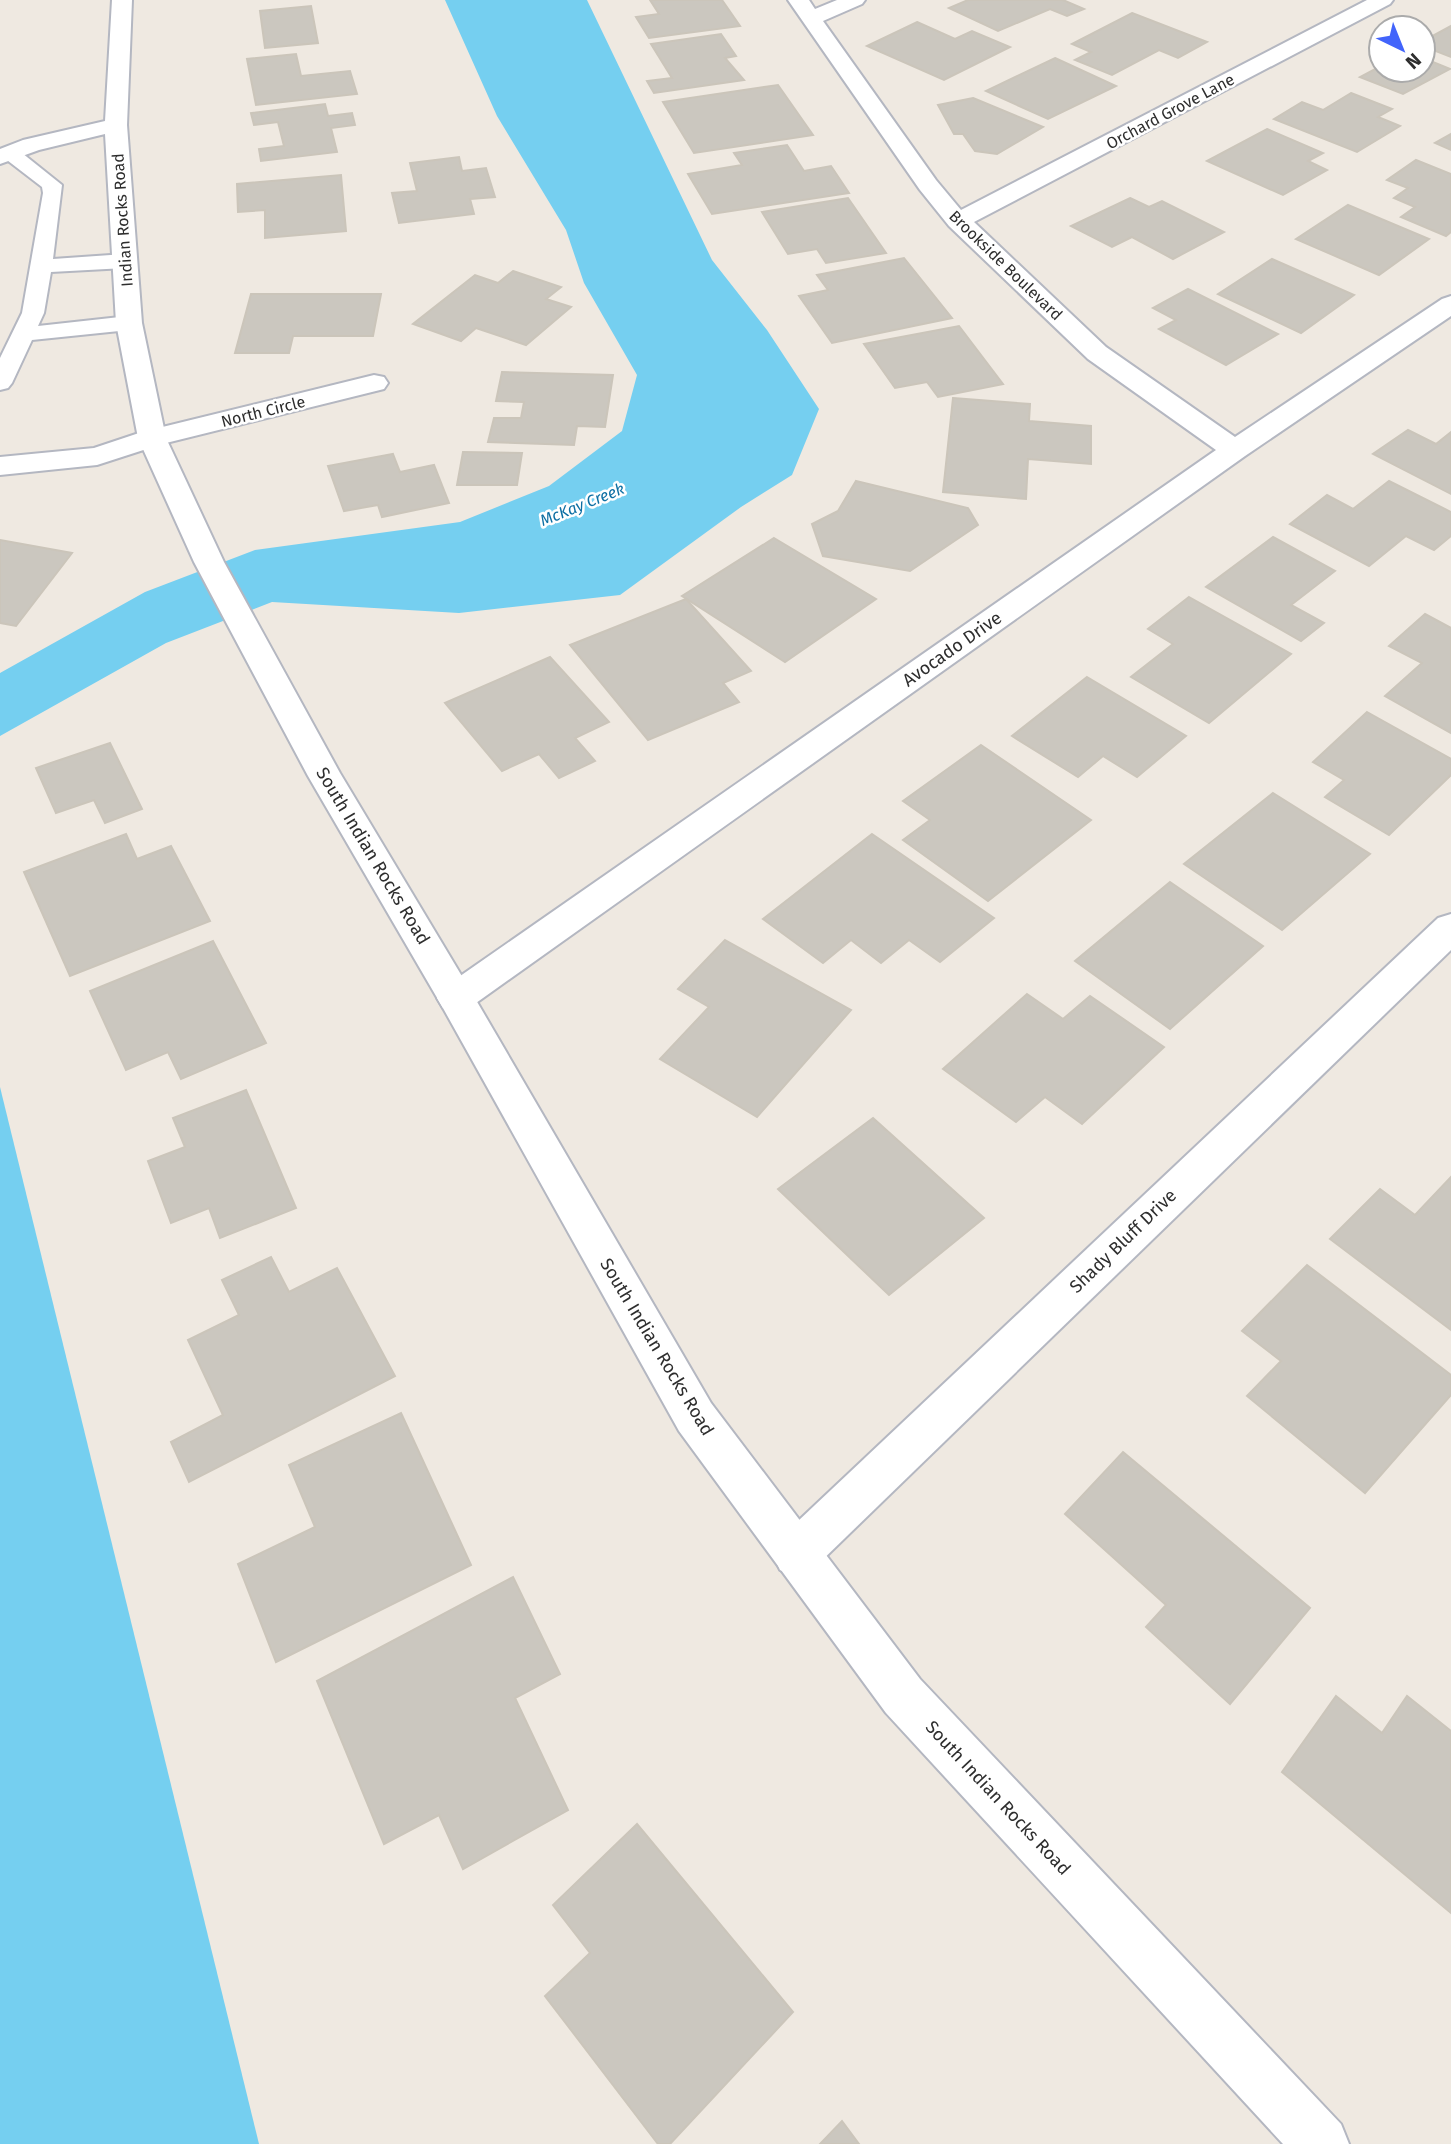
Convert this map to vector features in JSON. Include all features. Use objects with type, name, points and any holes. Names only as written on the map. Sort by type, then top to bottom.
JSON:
[{"type":"street","name":"Indian Rocks Road","points":[[122,0],[116,125],[129,323],[152,438]]},
{"type":"street","points":[[804,9],[855,0]]},
{"type":"street","name":"Orchard Grove Lane","points":[[958,221],[1383,0]]},
{"type":"street","name":"Brookside Boulevard","points":[[804,9],[928,185],[958,221],[1097,353],[1234,450]]},
{"type":"street","points":[[5,155],[31,145],[116,125]]},
{"type":"street","name":"Avocado Drive","points":[[456,998],[1234,450],[1451,304]]},
{"type":"street","name":"North Circle","points":[[0,466],[97,456],[152,438],[374,383]]},
{"type":"street","name":"South Indian Rocks Road","points":[[152,438],[209,562],[325,776],[456,998],[695,1417],[903,1696],[1321,2144]]},
{"type":"street","name":"Shady Bluff Drive","points":[[796,1554],[1451,928]]},
{"type":"lane","points":[[0,383],[33,313],[53,193],[52,185],[5,155]]},
{"type":"lane","points":[[41,266],[125,261]]},
{"type":"lane","points":[[24,334],[129,323]]},
{"type":"water","name":"McKay Creek","points":[[445,0],[587,0],[712,260],[767,330],[819,409],[792,475],[741,507],[620,595],[459,613],[272,602],[166,643],[0,736],[0,673],[145,592],[255,550],[460,522],[549,486],[622,431],[637,375],[584,283],[566,230],[497,116]]},
{"type":"water","points":[[0,1087],[259,2144],[0,2144]]},
{"type":"building","points":[[650,0],[722,0],[740,26],[649,38],[636,17],[659,14]]},
{"type":"building","points":[[968,0],[1063,0],[1084,9],[1067,16],[1050,9],[998,31],[949,8]]},
{"type":"building","points":[[311,6],[318,43],[265,48],[260,11]]},
{"type":"building","points":[[1132,13],[1207,42],[1178,58],[1159,50],[1112,75],[1075,60],[1091,52],[1072,44]]},
{"type":"building","points":[[917,22],[955,39],[972,31],[1010,47],[944,80],[867,46]]},
{"type":"building","points":[[1451,26],[1451,57],[1437,52],[1437,34]]},
{"type":"building","points":[[721,34],[736,56],[725,58],[744,80],[654,93],[647,81],[672,78],[651,44]]},
{"type":"building","points":[[296,54],[301,76],[350,71],[357,94],[256,105],[247,59]]},
{"type":"building","points":[[1055,58],[1116,86],[1048,119],[986,91]]},
{"type":"building","points":[[1437,64],[1450,69],[1437,76]]},
{"type":"building","points":[[1378,84],[1422,84],[1403,94]]},
{"type":"building","points":[[778,85],[813,135],[694,153],[663,102]]},
{"type":"building","points":[[1351,93],[1392,109],[1378,117],[1400,126],[1357,152],[1274,119],[1302,102],[1323,110]]},
{"type":"building","points":[[973,98],[1043,127],[997,154],[975,151],[963,134],[954,134],[938,105]]},
{"type":"building","points":[[325,104],[328,116],[352,113],[355,125],[331,128],[337,152],[261,161],[259,149],[284,146],[278,122],[254,125],[251,113]]},
{"type":"building","points":[[1267,129],[1323,153],[1308,161],[1327,170],[1283,195],[1207,161]]},
{"type":"building","points":[[1451,134],[1451,150],[1435,143]]},
{"type":"building","points":[[787,145],[804,171],[831,166],[849,193],[712,214],[688,174],[742,165],[734,153]]},
{"type":"building","points":[[459,157],[462,171],[486,168],[495,197],[470,199],[474,214],[399,223],[392,193],[417,191],[410,163]]},
{"type":"building","points":[[1416,160],[1451,174],[1451,232],[1446,236],[1401,217],[1415,207],[1394,198],[1408,188],[1387,180]]},
{"type":"building","points":[[341,175],[346,231],[265,238],[265,210],[238,212],[237,184]]},
{"type":"building","points":[[848,198],[886,253],[826,263],[817,249],[788,254],[762,212]]},
{"type":"building","points":[[1130,198],[1149,207],[1162,201],[1224,232],[1173,259],[1132,237],[1112,247],[1071,226]]},
{"type":"building","points":[[1348,205],[1429,239],[1379,275],[1296,239]]},
{"type":"building","points":[[904,258],[952,318],[832,343],[799,296],[828,290],[817,275]]},
{"type":"building","points":[[1272,259],[1354,295],[1301,333],[1218,294]]},
{"type":"building","points":[[513,271],[561,287],[546,299],[571,307],[526,345],[476,328],[461,341],[413,324],[475,275],[498,283]]},
{"type":"building","points":[[1188,289],[1278,334],[1226,365],[1159,329],[1176,320],[1153,308]]},
{"type":"building","points":[[251,294],[381,294],[373,336],[293,336],[289,353],[235,353]]},
{"type":"building","points":[[959,326],[1003,384],[938,397],[927,382],[895,388],[864,344]]},
{"type":"building","points":[[502,372],[613,375],[605,427],[577,426],[574,445],[488,442],[494,418],[521,418],[524,402],[496,401]]},
{"type":"building","points":[[953,398],[1030,404],[1029,421],[1091,426],[1091,464],[1028,459],[1026,499],[943,492]]},
{"type":"building","points":[[1408,430],[1436,444],[1451,432],[1451,494],[1373,454]]},
{"type":"building","points":[[463,452],[522,453],[517,485],[457,485]]},
{"type":"building","points":[[393,454],[400,472],[434,465],[449,503],[382,517],[378,505],[344,511],[328,466]]},
{"type":"building","points":[[856,481],[968,508],[978,525],[910,571],[823,556],[812,524],[838,511]]},
{"type":"building","points":[[1389,481],[1451,512],[1451,536],[1434,550],[1406,536],[1369,566],[1290,524],[1327,495],[1353,509]]},
{"type":"building","points":[[1273,537],[1335,571],[1291,605],[1324,623],[1301,641],[1206,587]]},
{"type":"building","points":[[774,538],[876,599],[785,662],[682,596]]},
{"type":"building","points":[[0,540],[72,553],[16,626],[0,623]]},
{"type":"building","points":[[1189,597],[1291,654],[1209,723],[1131,677],[1173,644],[1148,629]]},
{"type":"building","points":[[686,599],[751,671],[723,683],[739,702],[648,740],[570,645]]},
{"type":"building","points":[[1425,614],[1451,628],[1451,733],[1385,696],[1422,663],[1389,646]]},
{"type":"building","points":[[550,657],[609,722],[575,738],[595,761],[559,778],[539,754],[502,771],[445,703]]},
{"type":"building","points":[[1087,677],[1186,736],[1137,777],[1103,756],[1078,777],[1012,736]]},
{"type":"building","points":[[1367,712],[1451,759],[1451,775],[1389,835],[1325,797],[1344,780],[1313,762]]},
{"type":"building","points":[[110,743],[142,809],[105,823],[94,800],[56,813],[36,768]]},
{"type":"building","points":[[981,745],[1091,820],[988,901],[903,840],[930,820],[903,801]]},
{"type":"building","points":[[1273,793],[1370,854],[1282,930],[1184,864]]},
{"type":"building","points":[[126,834],[137,859],[171,846],[210,921],[70,976],[24,872]]},
{"type":"building","points":[[872,834],[994,918],[940,962],[909,940],[881,963],[851,940],[823,963],[763,919]]},
{"type":"building","points":[[1170,882],[1263,946],[1170,1029],[1075,961]]},
{"type":"building","points":[[725,940],[851,1010],[757,1117],[660,1059],[709,1007],[678,989]]},
{"type":"building","points":[[213,941],[266,1043],[181,1079],[168,1052],[126,1070],[90,991]]},
{"type":"building","points":[[1027,994],[1063,1019],[1090,996],[1164,1047],[1082,1124],[1045,1097],[1016,1122],[943,1069]]},
{"type":"building","points":[[246,1090],[296,1208],[220,1238],[209,1208],[171,1223],[148,1161],[185,1147],[173,1118]]},
{"type":"building","points":[[873,1118],[984,1218],[889,1295],[778,1189]]},
{"type":"building","points":[[1451,1177],[1451,1330],[1330,1239],[1380,1189],[1415,1215]]},
{"type":"building","points":[[271,1257],[289,1292],[337,1268],[395,1376],[189,1482],[171,1442],[223,1415],[188,1340],[239,1315],[222,1280]]},
{"type":"building","points":[[1307,1265],[1451,1375],[1451,1395],[1365,1493],[1247,1396],[1281,1361],[1242,1331]]},
{"type":"building","points":[[401,1413],[471,1565],[276,1662],[238,1564],[315,1527],[289,1465]]},
{"type":"building","points":[[1123,1452],[1310,1608],[1230,1704],[1146,1627],[1166,1605],[1065,1514]]},
{"type":"building","points":[[513,1577],[560,1674],[515,1698],[568,1810],[463,1869],[439,1815],[384,1844],[317,1681]]},
{"type":"building","points":[[1336,1696],[1382,1733],[1407,1696],[1451,1731],[1451,1913],[1282,1772]]},
{"type":"building","points":[[637,1824],[793,2012],[670,2144],[658,2144],[545,1996],[590,1953],[553,1905]]},
{"type":"building","points":[[842,2121],[859,2144],[820,2144]]}]
